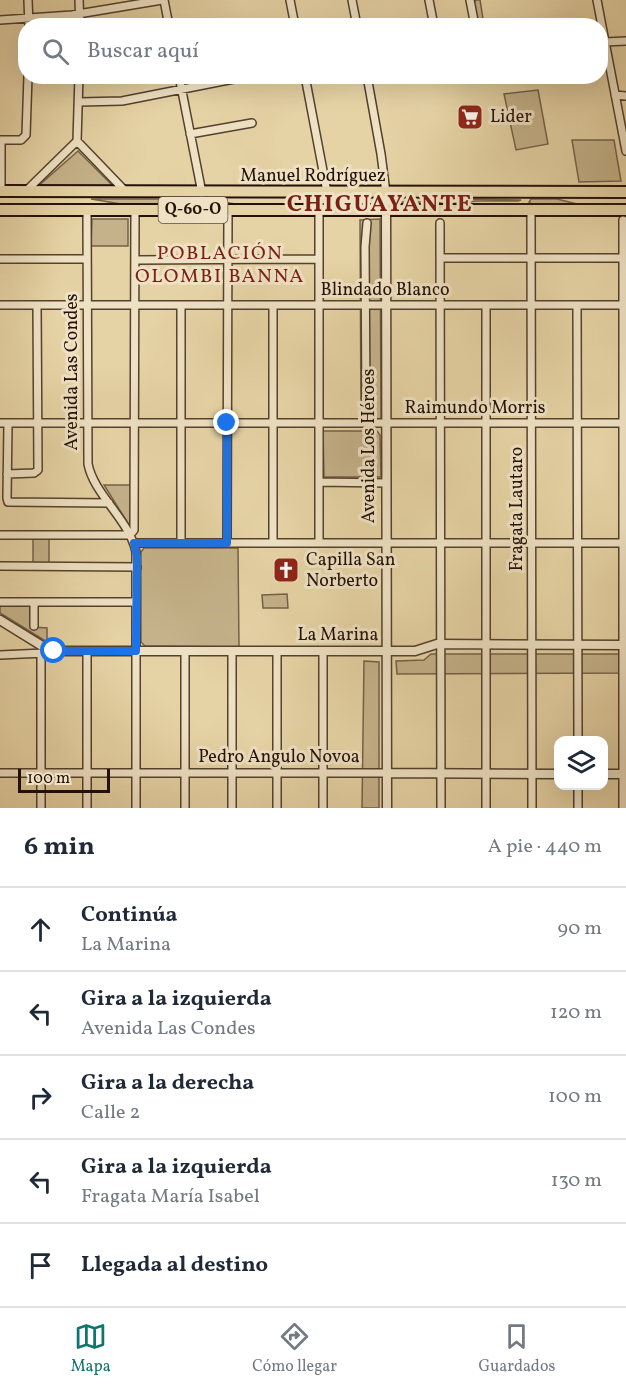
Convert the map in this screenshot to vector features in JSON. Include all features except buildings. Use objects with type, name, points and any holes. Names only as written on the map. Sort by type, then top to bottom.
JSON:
[{"type":"main road","name":"Manuel Rodríguez","points":[[1,191],[626,192]]},
{"type":"main road","points":[[515,210],[524,203],[526,192]]},
{"type":"main road","name":"Manuel Rodríguez","points":[[0,210],[531,210],[624,215]]},
{"type":"street","points":[[28,0],[30,18]]},
{"type":"street","points":[[79,0],[80,18]]},
{"type":"street","points":[[55,18],[163,0],[167,18]]},
{"type":"street","points":[[290,0],[293,18]]},
{"type":"street","points":[[352,0],[355,18]]},
{"type":"street","points":[[429,0],[432,18]]},
{"type":"street","points":[[470,0],[473,18]]},
{"type":"street","points":[[597,0],[600,18]]},
{"type":"street","points":[[0,20],[18,21]]},
{"type":"street","points":[[608,42],[626,41]]},
{"type":"street","points":[[608,58],[626,151]]},
{"type":"street","points":[[1,191],[1,140],[19,140],[26,135],[28,84]]},
{"type":"street","points":[[25,192],[77,141],[79,84]]},
{"type":"street","points":[[180,84],[202,193]]},
{"type":"street","points":[[79,102],[111,102],[210,84]]},
{"type":"street","points":[[307,84],[327,192]]},
{"type":"street","points":[[368,84],[386,193]]},
{"type":"street","points":[[615,95],[626,96]]},
{"type":"street","points":[[190,134],[252,123]]},
{"type":"street","points":[[77,141],[126,192]]},
{"type":"street","name":"Avenida Los Héroes","points":[[386,193],[387,808]]},
{"type":"street","name":"Avenida Las Condes","points":[[87,210],[89,471],[130,535],[136,552],[136,808]]},
{"type":"street","points":[[0,535],[130,535],[135,527],[135,210]]},
{"type":"street","points":[[227,543],[228,210]]},
{"type":"street","points":[[319,210],[319,543]]},
{"type":"street","name":"Fragata Lautaro","points":[[531,210],[532,808]]},
{"type":"street","points":[[623,808],[624,215]]},
{"type":"street","name":"Avenida Los Héroes","points":[[367,223],[366,400],[370,408]]},
{"type":"street","points":[[440,223],[441,808]]},
{"type":"street","points":[[440,258],[623,258]]},
{"type":"street","points":[[0,259],[87,259]]},
{"type":"street","points":[[136,260],[319,260]]},
{"type":"street","name":"Blindado Blanco","points":[[0,305],[624,305]]},
{"type":"street","points":[[7,474],[37,471],[37,305]]},
{"type":"street","points":[[181,305],[181,543]]},
{"type":"street","points":[[273,305],[273,543]]},
{"type":"street","points":[[486,305],[486,808]]},
{"type":"street","points":[[577,305],[578,736]]},
{"type":"street","points":[[4,423],[7,501],[109,503]]},
{"type":"street","name":"Raimundo Morris","points":[[4,423],[624,423]]},
{"type":"street","points":[[319,482],[386,483]]},
{"type":"street","points":[[134,543],[624,543]]},
{"type":"street","points":[[0,566],[137,567]]},
{"type":"street","points":[[0,602],[136,602]]},
{"type":"street","points":[[34,602],[34,626]]},
{"type":"street","name":"La Marina","points":[[0,620],[45,652]]},
{"type":"street","name":"La Marina","points":[[0,655],[87,651],[418,651],[440,644],[624,645]]},
{"type":"street","points":[[87,651],[87,808]]},
{"type":"street","points":[[185,651],[185,808]]},
{"type":"street","points":[[232,651],[232,808]]},
{"type":"street","points":[[277,651],[277,808]]},
{"type":"street","points":[[323,651],[323,808]]},
{"type":"street","points":[[41,808],[45,652]]},
{"type":"street","name":"Pedro Angulo Novoa","points":[[0,773],[554,774]]},
{"type":"street","points":[[608,774],[624,774]]},
{"type":"street","points":[[578,790],[578,808]]},
{"type":"shaded area","points":[[480,0],[483,18],[477,18],[474,3]]},
{"type":"shaded area","points":[[538,90],[548,144],[516,150],[504,94]]},
{"type":"shaded area","points":[[572,140],[614,140],[621,181],[579,182]]},
{"type":"shaded area","points":[[78,151],[114,187],[36,188]]},
{"type":"shaded area","points":[[91,199],[201,199],[236,204],[121,204]]},
{"type":"shaded area","points":[[467,199],[521,200],[450,204],[397,202],[445,202]]},
{"type":"shaded area","points":[[531,199],[557,199],[577,204],[532,204],[529,202]]},
{"type":"shaded area","points":[[92,219],[128,219],[128,246],[91,246]]},
{"type":"shaded area","points":[[380,219],[381,419],[361,419],[360,220]]},
{"type":"shaded area","points":[[323,431],[377,431],[380,435],[381,477],[324,477]]},
{"type":"shaded area","points":[[104,485],[131,485],[131,528]]},
{"type":"shaded area","points":[[33,538],[49,538],[49,564],[33,564]]},
{"type":"shaded area","points":[[144,548],[238,548],[239,647],[145,646],[141,642],[141,552]]},
{"type":"shaded area","points":[[287,594],[288,608],[263,608],[262,595]]},
{"type":"shaded area","points":[[0,604],[32,605],[32,627],[47,628],[47,642],[0,613]]},
{"type":"shaded area","points":[[431,654],[626,654],[626,673],[397,674],[396,661],[424,660]]},
{"type":"shaded area","points":[[364,661],[379,662],[379,808],[362,808]]},
{"type":"place","name":"Lider","points":[[470,117]]},
{"type":"place","name":"Capilla San Norberto","points":[[286,570]]},
{"type":"district","name":"CHIGUAYANTE","points":[[380,205]]},
{"type":"district","name":"POBLACIÓN OLOMBI BANNA","points":[[220,266]]},
{"type":"route","points":[[54,651],[136,651],[137,557],[134,543],[227,543],[227,423]]}]
